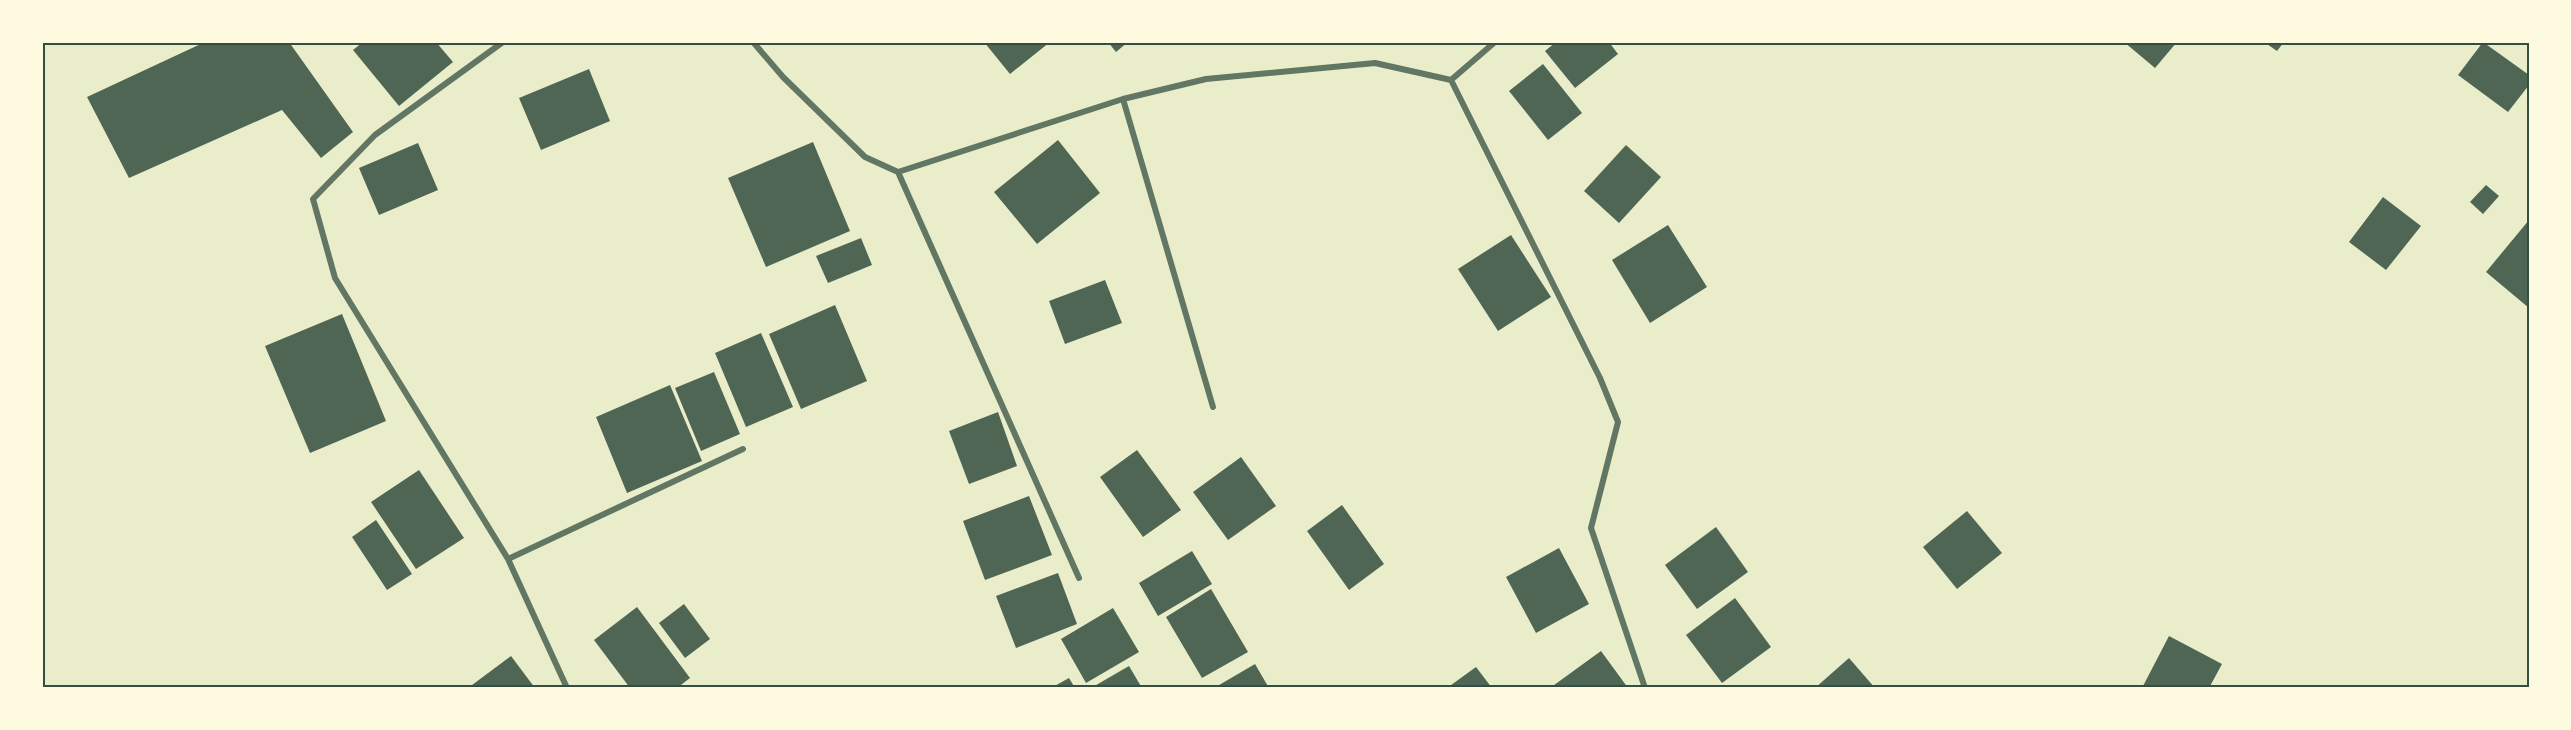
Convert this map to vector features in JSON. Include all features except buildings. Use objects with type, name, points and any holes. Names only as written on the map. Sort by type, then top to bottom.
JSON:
[{"type":"street","points":[[503,42],[375,135],[313,199],[335,278],[508,559],[567,688]]},
{"type":"street","points":[[753,42],[783,77],[865,157],[898,172],[1079,578]]},
{"type":"street","points":[[1451,80],[1495,42]]},
{"type":"street","points":[[898,172],[1124,99],[1206,79],[1374,63],[1451,80]]},
{"type":"street","points":[[1451,80],[1600,378],[1618,422],[1591,528],[1645,688]]},
{"type":"street","points":[[1124,99],[1213,406]]},
{"type":"street","points":[[508,559],[743,449]]}]
